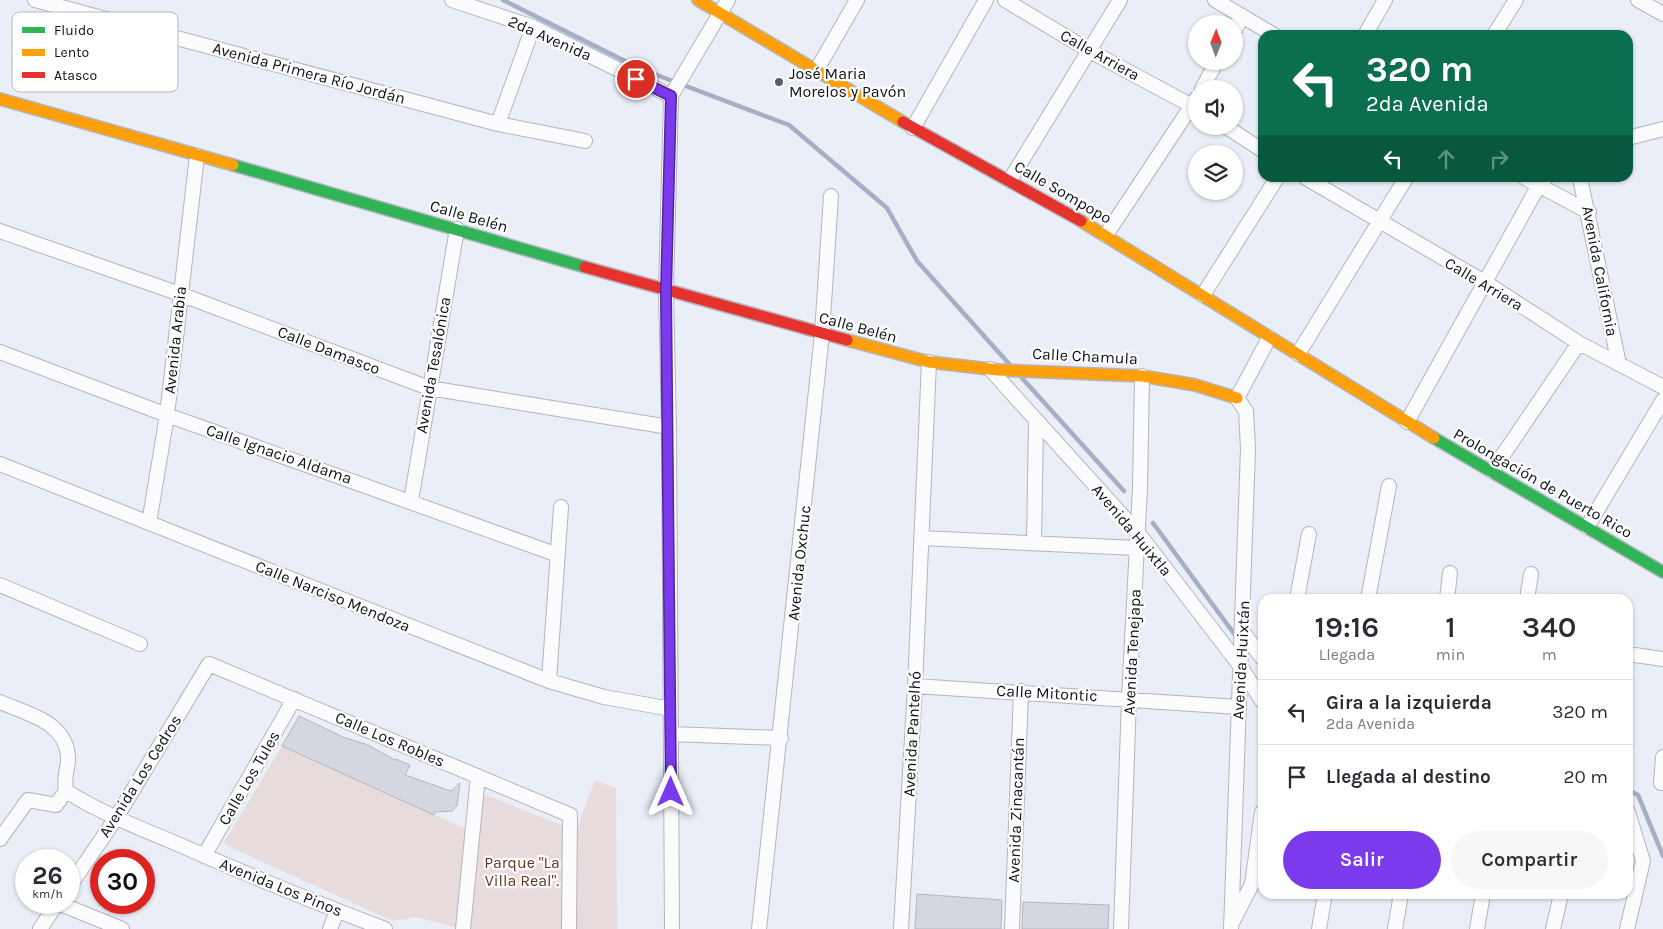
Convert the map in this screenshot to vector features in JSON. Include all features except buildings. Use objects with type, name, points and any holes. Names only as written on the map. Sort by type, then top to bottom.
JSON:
[{"type":"street","name":"Avenida Primera Río Jordán","points":[[34,0],[79,12]]},
{"type":"street","name":"2da Avenida","points":[[452,0],[533,27],[672,93]]},
{"type":"street","name":"Calle Sompopo","points":[[698,0],[913,128],[1010,180],[1106,235],[1407,422]]},
{"type":"street","points":[[672,929],[669,426],[666,291],[672,93],[728,0]]},
{"type":"street","points":[[816,71],[857,0]]},
{"type":"street","points":[[913,128],[986,0]]},
{"type":"street","name":"Calle Arriera","points":[[1005,0],[1090,52],[1188,101]]},
{"type":"street","points":[[1010,180],[1090,52],[1120,0]]},
{"type":"street","points":[[1215,0],[1239,15]]},
{"type":"street","points":[[1369,30],[1385,0]]},
{"type":"street","points":[[1497,30],[1516,0]]},
{"type":"street","points":[[1638,0],[1663,14]]},
{"type":"street","points":[[1243,18],[1265,30]]},
{"type":"street","points":[[498,124],[533,27]]},
{"type":"street","name":"Avenida Primera Río Jordán","points":[[178,38],[498,124],[585,141]]},
{"type":"street","name":"Calle Belén","points":[[0,99],[666,291],[929,362]]},
{"type":"street","points":[[1106,235],[1188,114]]},
{"type":"street","points":[[1633,137],[1663,129]]},
{"type":"street","points":[[1239,135],[1258,147]]},
{"type":"street","name":"Avenida Arabia","points":[[149,523],[168,415],[180,294],[197,156]]},
{"type":"street","points":[[1203,295],[1274,182]]},
{"type":"street","name":"Calle Arriera","points":[[1313,182],[1486,283],[1579,343],[1663,387]]},
{"type":"street","points":[[1298,354],[1404,182]]},
{"type":"street","points":[[1407,422],[1541,182]]},
{"type":"street","points":[[1544,182],[1589,212]]},
{"type":"street","name":"Avenida California","points":[[1581,182],[1589,212],[1619,364]]},
{"type":"street","name":"Avenida Oxchuc","points":[[760,929],[822,334],[831,196]]},
{"type":"street","name":"Avenida Tesalónica","points":[[411,501],[456,229]]},
{"type":"street","name":"Calle Damasco","points":[[0,231],[180,294],[429,388],[669,426]]},
{"type":"street","points":[[1236,398],[1269,338]]},
{"type":"street","points":[[1492,471],[1579,343]]},
{"type":"street","name":"Calle Ignacio Aldama","points":[[0,352],[168,415],[558,555]]},
{"type":"street","points":[[929,362],[921,538],[1034,543],[1138,541]]},
{"type":"street","name":"Calle Chamula","points":[[929,362],[994,369],[1142,376],[1195,385],[1236,398]]},
{"type":"street","name":"Avenida Huixtla","points":[[994,369],[1241,667],[1258,695]]},
{"type":"street","name":"Avenida Tenejapa","points":[[1121,929],[1129,698],[1138,541],[1142,376]]},
{"type":"street","name":"Avenida Huixtán","points":[[1231,927],[1238,707],[1243,632],[1248,449],[1246,411],[1236,398]]},
{"type":"street","points":[[1588,527],[1663,400]]},
{"type":"street","points":[[1034,543],[1036,422]]},
{"type":"street","name":"Prolongación de Puerto Rico","points":[[1407,422],[1663,572]]},
{"type":"street","name":"Calle Narciso Mendoza","points":[[0,464],[549,681],[604,697],[671,709]]},
{"type":"street","points":[[1369,594],[1389,486]]},
{"type":"street","points":[[549,681],[561,507]]},
{"type":"street","points":[[1298,594],[1309,534]]},
{"type":"street","name":"Avenida Pantelhó","points":[[901,929],[915,686],[921,538]]},
{"type":"street","points":[[1448,594],[1450,573]]},
{"type":"street","points":[[1528,594],[1531,574]]},
{"type":"street","points":[[0,585],[140,644]]},
{"type":"street","points":[[1243,632],[1258,653]]},
{"type":"street","points":[[1633,655],[1663,659]]},
{"type":"street","name":"Calle Los Robles","points":[[209,664],[570,815],[569,929]]},
{"type":"street","name":"Avenida Los Cedros","points":[[80,871],[116,818],[209,664]]},
{"type":"street","name":"Calle Mitontic","points":[[915,686],[1129,698],[1238,707]]},
{"type":"street","name":"Avenida Zinacantán","points":[[1012,929],[1021,692]]},
{"type":"street","name":"Calle Los Tules","points":[[204,856],[294,699]]},
{"type":"street","points":[[0,702],[48,722],[61,734],[68,757],[64,778],[66,790],[56,805],[28,800],[0,839]]},
{"type":"street","points":[[671,734],[781,738]]},
{"type":"street","points":[[1661,783],[1663,756]]},
{"type":"street","points":[[463,929],[478,776]]},
{"type":"street","name":"Avenida Los Pinos","points":[[66,790],[116,818],[204,856],[385,929]]},
{"type":"street","points":[[1627,929],[1643,861],[1633,828]]},
{"type":"street","points":[[1231,927],[1252,884],[1258,841]]},
{"type":"street","points":[[1319,929],[1324,899]]},
{"type":"street","points":[[1395,929],[1400,899]]},
{"type":"street","points":[[1477,929],[1482,899]]},
{"type":"street","points":[[1553,929],[1560,899]]},
{"type":"street","points":[[330,929],[337,910]]},
{"type":"street","points":[[80,912],[122,929]]},
{"type":"street","points":[[40,929],[50,914]]},
{"type":"green space","name":"Parque \"La Villa Real\".","points":[[282,746],[475,833],[481,793],[576,831],[595,780],[616,788],[617,929],[462,929],[416,917],[393,921],[223,844]]},
{"type":"waterway","points":[[503,0],[641,69],[789,125],[887,208],[917,261],[1010,365]]},
{"type":"waterway","points":[[1022,378],[1124,491]]},
{"type":"waterway","points":[[1153,523],[1235,635]]},
{"type":"waterway","points":[[1633,792],[1638,795],[1663,856]]},
{"type":"traffic: fast","points":[[233,165],[585,267]]},
{"type":"traffic: fast","points":[[1434,438],[1663,572]]},
{"type":"traffic: slow","points":[[698,0],[903,122]]},
{"type":"traffic: slow","points":[[0,99],[233,165]]},
{"type":"traffic: slow","points":[[1081,221],[1434,438]]},
{"type":"traffic: slow","points":[[847,340],[929,362],[998,370],[1142,376],[1195,385],[1237,398]]},
{"type":"traffic: jam","points":[[903,122],[1081,221]]},
{"type":"traffic: jam","points":[[585,267],[847,340]]},
{"type":"place","name":"José Maria Morelos y Pavón","points":[[779,82]]},
{"type":"route","points":[[636,79],[671,96],[666,291],[669,426],[671,792]]}]
